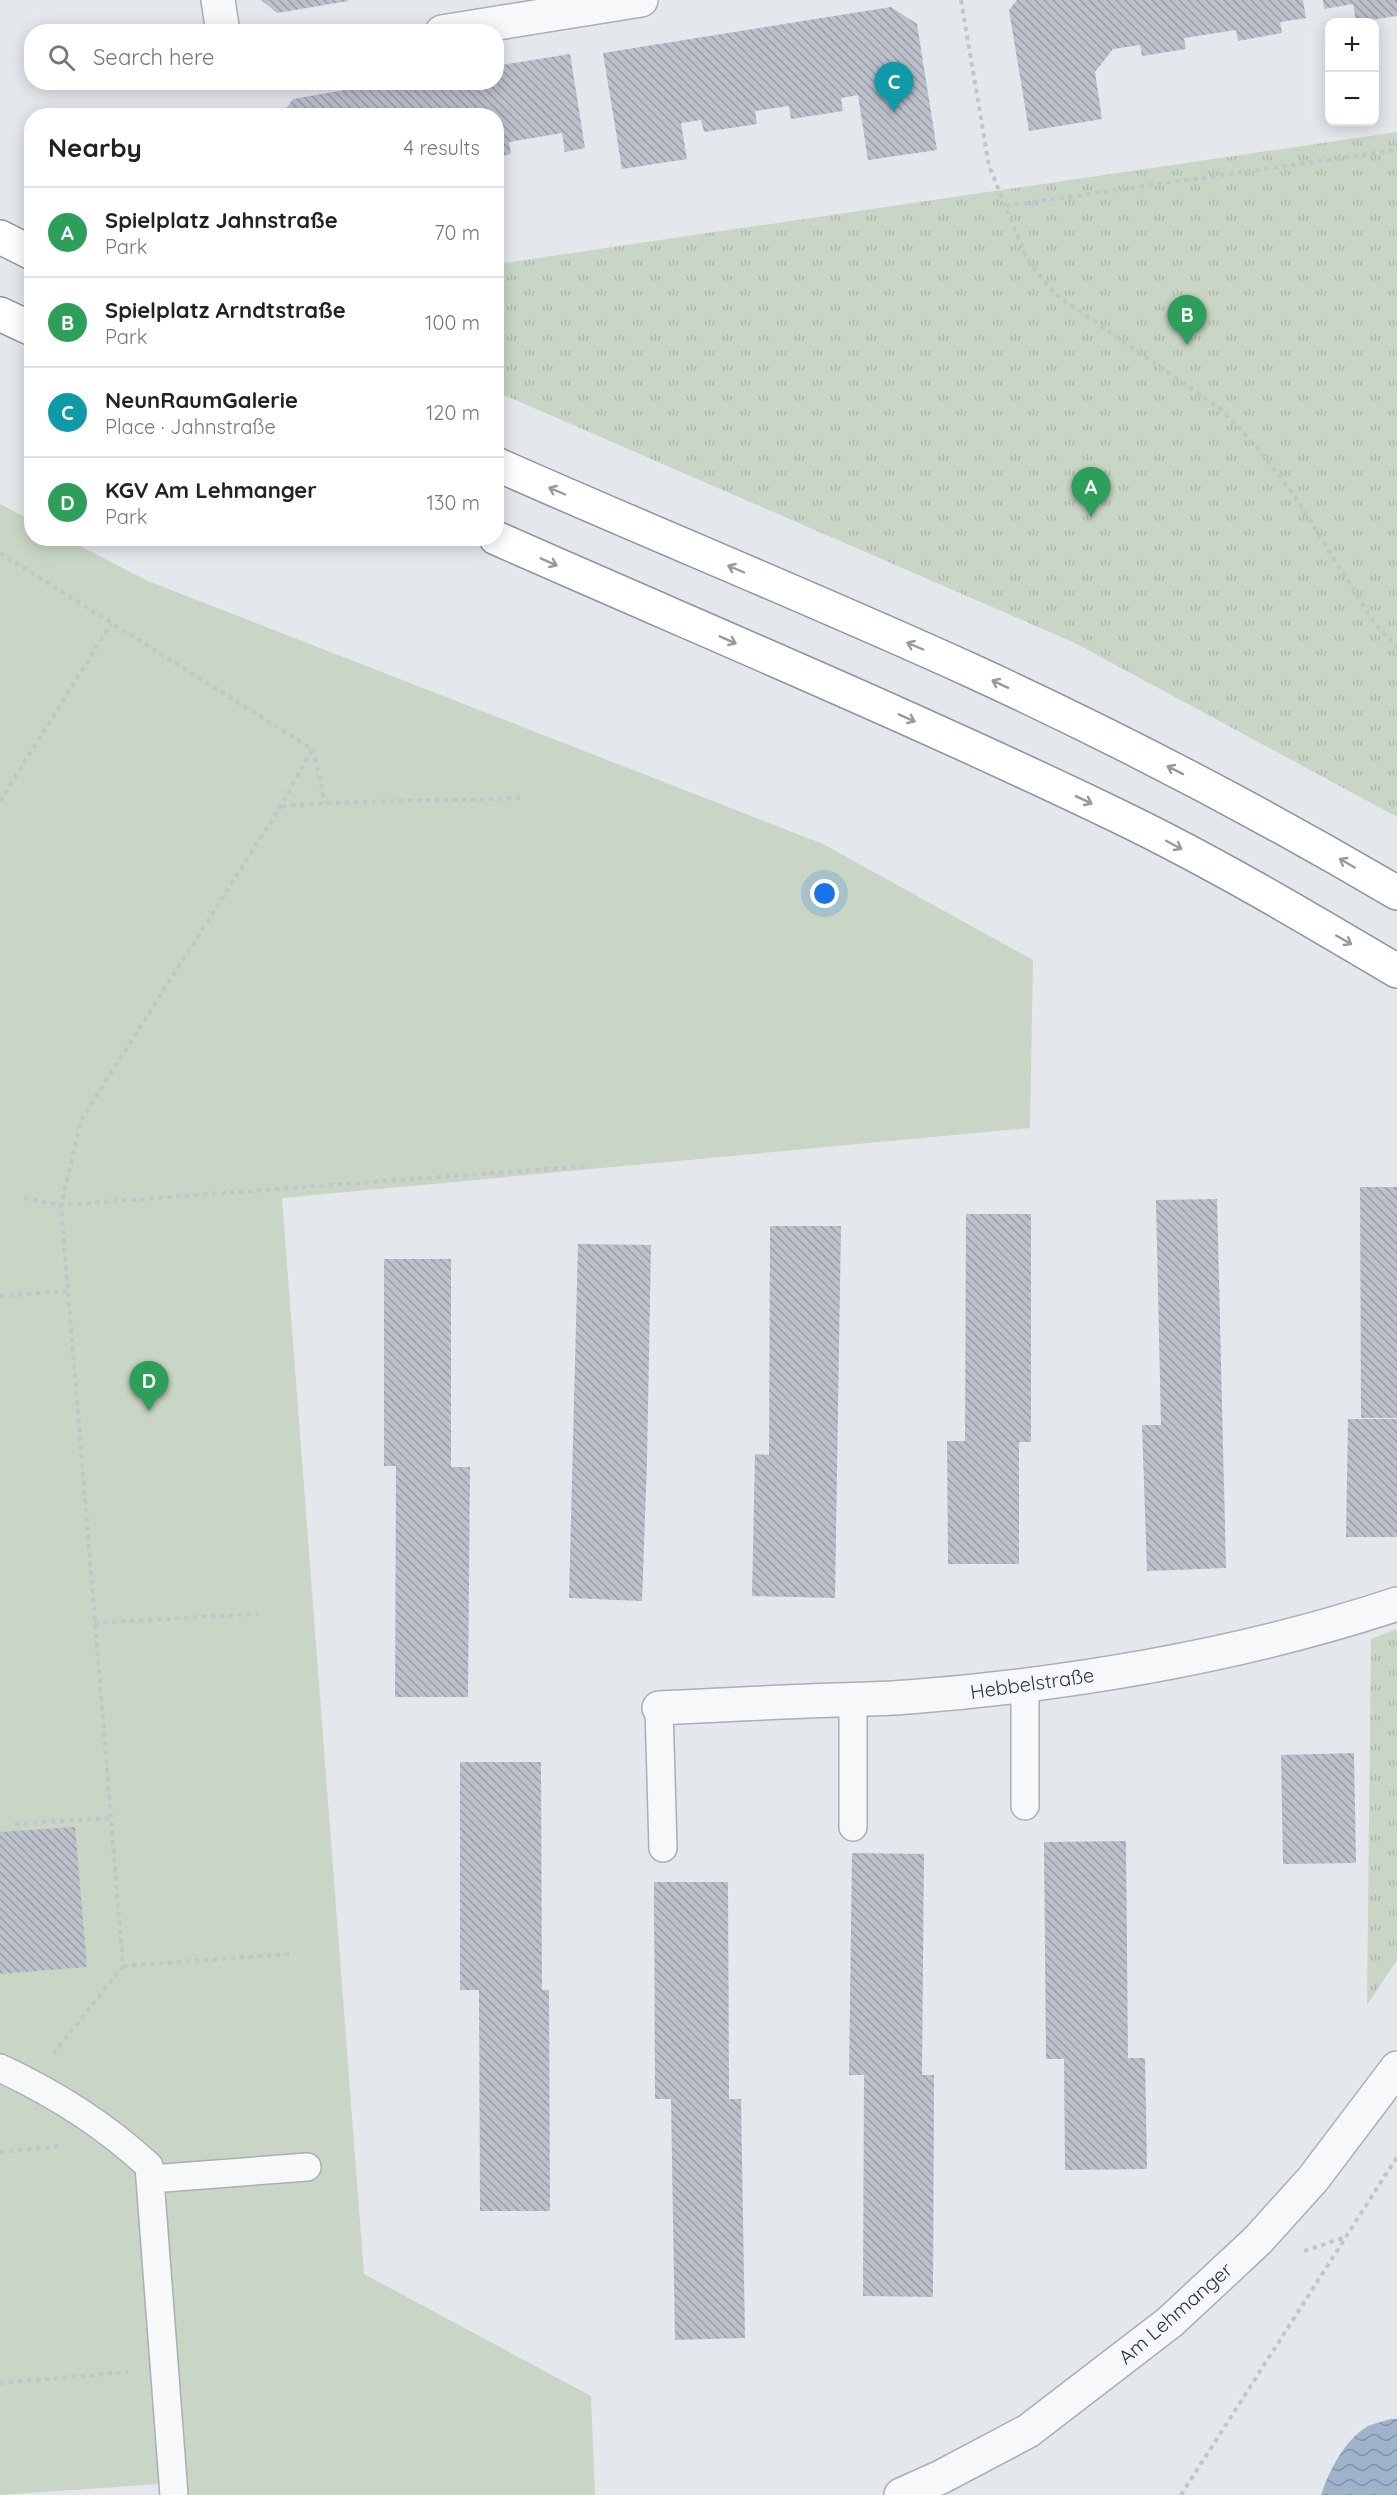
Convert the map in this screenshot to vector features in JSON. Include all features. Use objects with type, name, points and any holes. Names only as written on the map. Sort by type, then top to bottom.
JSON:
[{"type":"highway","points":[[0,237],[24,249]]},
{"type":"highway","points":[[0,314],[24,325]]},
{"type":"highway","points":[[504,468],[969,670],[1076,720],[1214,789],[1397,893]]},
{"type":"highway","points":[[504,542],[941,734],[1122,818],[1274,899],[1397,971]]},
{"type":"street","points":[[218,0],[222,24]]},
{"type":"street","points":[[492,24],[641,0]]},
{"type":"street","name":"Hebbelstraße","points":[[659,1708],[906,1697],[1025,1685],[1215,1652],[1297,1633],[1397,1604]]},
{"type":"street","name":"Am Lehmanger","points":[[901,2495],[941,2477],[1028,2431],[1170,2322],[1258,2240],[1313,2179],[1397,2068]]},
{"type":"lane","points":[[1025,1685],[1025,1806]]},
{"type":"lane","points":[[852,1699],[852,1827]]},
{"type":"lane","points":[[659,1708],[663,1848]]},
{"type":"lane","points":[[0,2068],[31,2082],[121,2140],[149,2166],[174,2495]]},
{"type":"lane","points":[[151,2179],[308,2167]]},
{"type":"path","points":[[961,0],[989,165],[1028,261],[1056,296],[1222,410],[1259,450],[1294,495],[1375,624],[1397,647]]},
{"type":"path","points":[[1006,206],[1397,150]]},
{"type":"path","points":[[0,553],[312,748],[325,803]]},
{"type":"path","points":[[0,801],[111,624]]},
{"type":"path","points":[[31,2082],[123,1966],[61,1205],[81,1120],[281,806],[312,748]]},
{"type":"path","points":[[281,806],[525,798]]},
{"type":"path","points":[[24,1198],[61,1205],[589,1166]]},
{"type":"path","points":[[0,1296],[68,1291]]},
{"type":"path","points":[[94,1623],[258,1614]]},
{"type":"path","points":[[15,1824],[112,1818]]},
{"type":"path","points":[[123,1966],[290,1954]]},
{"type":"path","points":[[1181,2495],[1397,2157]]},
{"type":"path","points":[[0,2383],[164,2369]]},
{"type":"green space","points":[[1397,132],[1397,817],[1075,643],[504,395],[504,263]]},
{"type":"green space","points":[[0,504],[24,516],[24,546],[80,546],[148,581],[823,844],[1033,960],[1030,1128],[282,1198],[364,2274],[591,2396],[595,2495],[174,2495],[172,2483],[0,2495]]},
{"type":"green space","points":[[1397,1629],[1397,1960],[1367,2005],[1371,1639]]},
{"type":"water","points":[[1397,2419],[1397,2495],[1321,2495],[1333,2466],[1352,2439],[1368,2426]]},
{"type":"building","points":[[261,0],[348,0],[348,1],[277,13]]},
{"type":"building","points":[[1017,0],[1303,0],[1306,18],[1280,22],[1282,33],[1238,41],[1236,30],[1184,38],[1186,49],[1142,56],[1140,45],[1113,49],[1095,72],[1102,119],[1029,131],[1009,10]]},
{"type":"building","points":[[1323,0],[1397,0],[1397,16],[1379,19],[1355,18],[1353,4],[1324,9]]},
{"type":"building","points":[[891,7],[917,24],[937,150],[868,160],[858,95],[841,98],[843,111],[791,119],[789,106],[755,111],[757,124],[704,132],[701,120],[681,123],[687,159],[622,169],[603,53]]},
{"type":"building","points":[[570,54],[585,148],[565,152],[562,133],[509,142],[511,154],[504,155],[504,108],[287,108],[293,99],[344,90],[504,90],[504,65]]},
{"type":"building","points":[[1360,1187],[1397,1187],[1397,1418],[1361,1418]]},
{"type":"building","points":[[1217,1199],[1226,1568],[1147,1571],[1142,1425],[1161,1425],[1156,1200]]},
{"type":"building","points":[[966,1214],[1031,1214],[1031,1442],[1019,1442],[1019,1564],[948,1564],[947,1441],[965,1441]]},
{"type":"building","points":[[770,1226],[841,1226],[835,1598],[752,1596],[755,1454],[769,1455]]},
{"type":"building","points":[[578,1244],[651,1245],[642,1601],[569,1598]]},
{"type":"building","points":[[384,1259],[451,1259],[451,1467],[470,1467],[468,1697],[395,1697],[396,1466],[384,1466]]},
{"type":"building","points":[[1348,1419],[1397,1419],[1397,1537],[1346,1537]]},
{"type":"building","points":[[1354,1753],[1356,1863],[1283,1864],[1281,1755]]},
{"type":"building","points":[[460,1762],[541,1762],[542,1990],[549,1990],[550,2211],[480,2211],[479,1990],[460,1990]]},
{"type":"building","points":[[75,1827],[87,1967],[0,1974],[0,1832]]},
{"type":"building","points":[[1126,1841],[1128,2058],[1145,2058],[1147,2169],[1065,2170],[1064,2059],[1046,2059],[1044,1842]]},
{"type":"building","points":[[852,1853],[924,1854],[922,2075],[934,2075],[933,2297],[863,2296],[864,2075],[849,2075]]},
{"type":"building","points":[[654,1882],[728,1882],[729,2099],[741,2099],[745,2338],[675,2340],[671,2099],[655,2099]]},
{"type":"place","name":"NeunRaumGalerie","points":[[894,112]]},
{"type":"place","name":"Spielplatz Arndtstraße","points":[[1187,345]]},
{"type":"place","name":"Spielplatz Jahnstraße","points":[[1091,517]]},
{"type":"place","name":"KGV Am Lehmanger","points":[[149,1411]]}]
